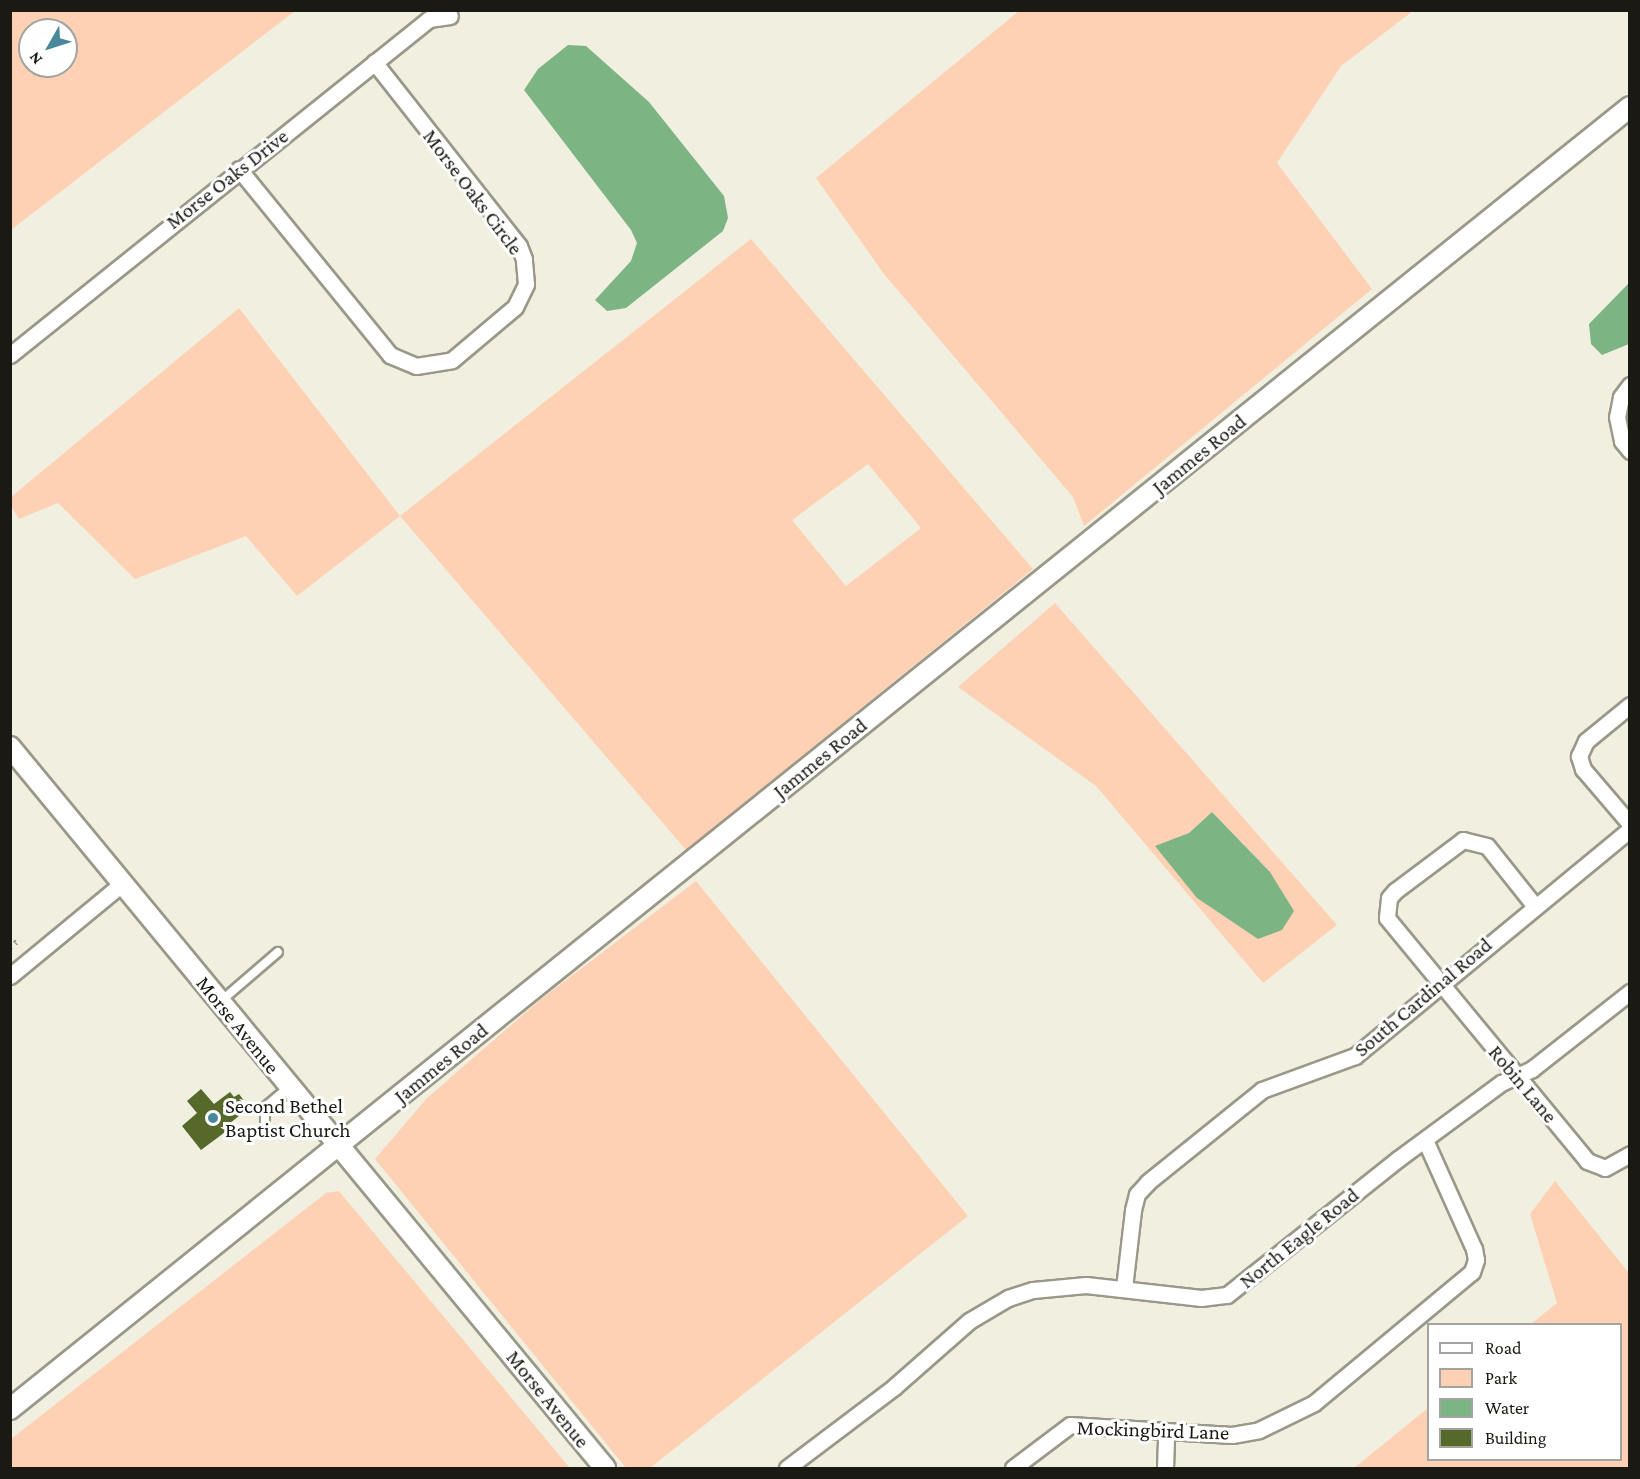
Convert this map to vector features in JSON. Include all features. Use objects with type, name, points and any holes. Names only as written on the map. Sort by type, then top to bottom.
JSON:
[{"type":"street","name":"Morse Oaks Drive","points":[[10,355],[429,20],[450,16]]},
{"type":"street","name":"Morse Oaks Circle","points":[[239,170],[390,356],[407,364],[427,367],[445,363],[460,353],[510,313],[520,300],[526,284],[524,259],[519,246],[374,63]]},
{"type":"street","name":"Jammes Road","points":[[10,1409],[1629,107]]},
{"type":"street","points":[[1629,385],[1621,397],[1617,417],[1622,441],[1629,451]]},
{"type":"street","points":[[1629,705],[1586,741],[1580,756],[1583,769],[1629,824]]},
{"type":"street","name":"Morse Avenue","points":[[10,747],[605,1468]]},
{"type":"street","name":"South Cardinal Road","points":[[1124,1288],[1133,1210],[1137,1194],[1148,1182],[1262,1090],[1355,1056],[1534,905],[1629,829]]},
{"type":"street","name":"Robin Lane","points":[[1534,905],[1487,846],[1472,840],[1456,842],[1395,891],[1389,898],[1387,918],[1587,1161],[1605,1168],[1615,1165],[1629,1154]]},
{"type":"street","points":[[10,976],[123,883]]},
{"type":"street","name":"North Eagle Road","points":[[787,1468],[894,1387],[986,1309],[1033,1290],[1086,1285],[1201,1298],[1227,1294],[1398,1159],[1426,1142],[1501,1083],[1532,1069],[1629,992]]},
{"type":"street","name":"Mockingbird Lane","points":[[1013,1468],[1070,1425],[1166,1433],[1232,1435],[1258,1431],[1290,1418],[1472,1272],[1476,1260],[1474,1249],[1426,1142]]},
{"type":"street","points":[[1165,1468],[1166,1433]]},
{"type":"lane","points":[[220,1002],[278,952]]},
{"type":"lane","points":[[265,1133],[265,1107],[290,1087]]},
{"type":"path","points":[[10,936],[16,943],[10,948]]},
{"type":"green space","points":[[11,10],[295,11],[11,230]]},
{"type":"green space","points":[[1020,10],[1413,11],[1341,66],[1277,163],[1372,289],[1084,526],[1073,497],[884,274],[816,178]]},
{"type":"green space","points":[[751,239],[1033,569],[686,850],[400,516]],"holes":[[[868,464],[921,528],[846,586],[792,520]]]},
{"type":"green space","points":[[239,308],[400,516],[297,596],[246,536],[135,579],[58,503],[19,519],[11,506],[11,497]]},
{"type":"green space","points":[[1055,603],[1337,925],[1263,983],[1096,786],[958,687]],"holes":[[[1212,812],[1270,872],[1155,847],[1189,833]]]},
{"type":"green space","points":[[696,881],[968,1216],[650,1468],[626,1468],[375,1159],[427,1098],[540,1000]]},
{"type":"green space","points":[[1555,1181],[1629,1273],[1629,1468],[1354,1468],[1427,1409],[1427,1461],[1622,1461],[1622,1323],[1532,1323],[1557,1303],[1530,1214]]},
{"type":"green space","points":[[339,1191],[570,1468],[11,1468],[11,1439],[326,1193]]},
{"type":"water","points":[[568,45],[586,46],[649,102],[724,196],[728,218],[723,231],[626,308],[607,311],[595,300],[631,261],[637,243],[631,230],[524,90],[538,69]]},
{"type":"water","points":[[1629,283],[1629,344],[1602,355],[1591,344],[1589,324]]},
{"type":"water","points":[[1212,812],[1270,872],[1294,911],[1282,930],[1258,939],[1197,898],[1155,846],[1189,833]]},
{"type":"building","name":"Second Bethel Baptist Church","points":[[201,1089],[214,1104],[230,1092],[234,1097],[239,1094],[245,1102],[241,1105],[245,1111],[229,1124],[232,1127],[201,1150],[182,1126],[197,1113],[187,1101]]},
{"type":"place","name":"Second Bethel Baptist Church","points":[[213,1118]]}]
